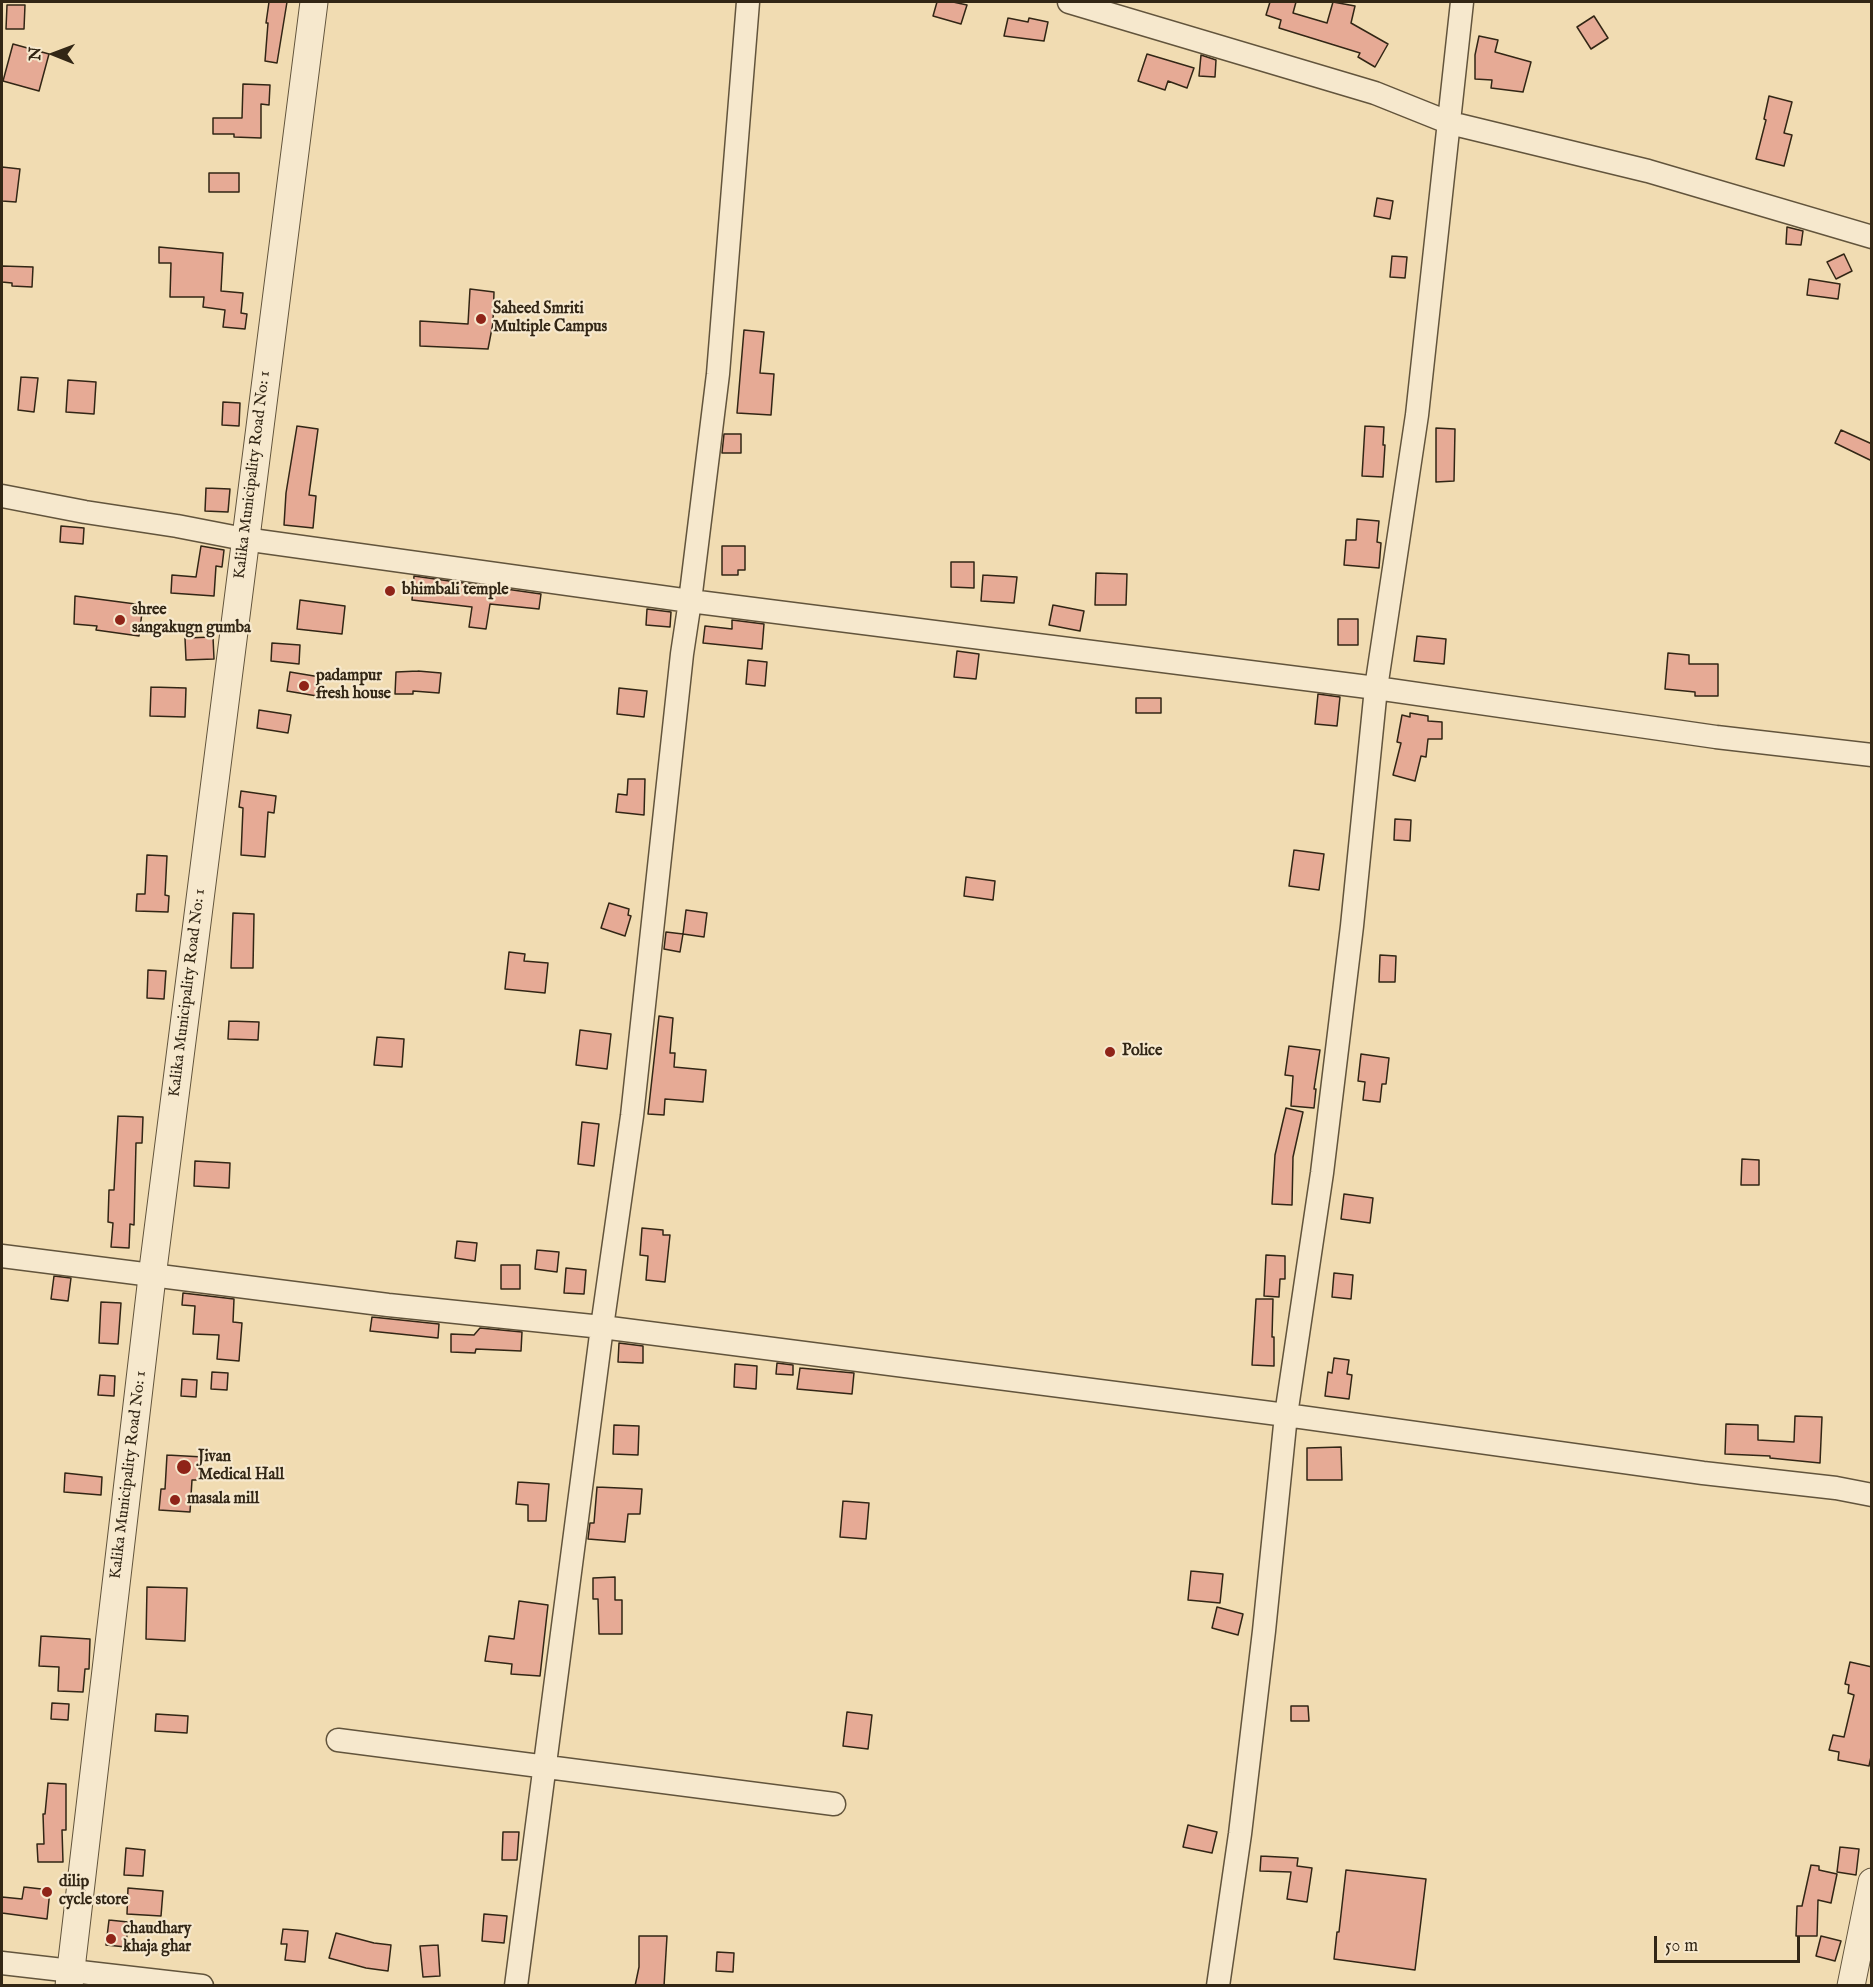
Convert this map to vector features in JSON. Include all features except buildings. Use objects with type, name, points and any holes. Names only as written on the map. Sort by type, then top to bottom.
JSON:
[{"type":"street","name":"Kalika Municipality Road No: 1","points":[[70,1978],[152,1277],[314,2]]},
{"type":"street","points":[[516,1986],[602,1327],[632,1116],[682,654],[718,374],[748,2]]},
{"type":"street","points":[[1069,2],[1375,93],[1450,123],[1648,171],[1872,237]]},
{"type":"street","points":[[1218,1986],[1246,1786],[1286,1415],[1325,1150],[1352,926],[1376,688],[1417,416],[1462,2]]},
{"type":"street","points":[[2,496],[244,539],[690,601],[1376,688],[1716,737],[1872,755]]},
{"type":"street","points":[[2,1256],[152,1277],[388,1305],[602,1327],[1286,1415],[1691,1472],[1836,1488],[1872,1495]]},
{"type":"street","points":[[338,1740],[834,1804]]},
{"type":"street","points":[[1851,1986],[1872,1882]]},
{"type":"street","points":[[2,1963],[70,1978],[202,1986]]},
{"type":"place","name":"Saheed Smriti Multiple Campus","points":[[481,319]]},
{"type":"place","name":"bhimbali temple","points":[[390,591]]},
{"type":"place","name":"shree sangakugn gumba","points":[[120,620]]},
{"type":"place","name":"padampur fresh house","points":[[304,686]]},
{"type":"place","name":"Police","points":[[1110,1052]]},
{"type":"place","name":"Jivan Medical Hall","points":[[184,1467]]},
{"type":"place","name":"masala mill","points":[[175,1500]]},
{"type":"place","name":"dilip cycle store","points":[[47,1892]]},
{"type":"place","name":"chaudhary khaja ghar","points":[[111,1939]]}]
